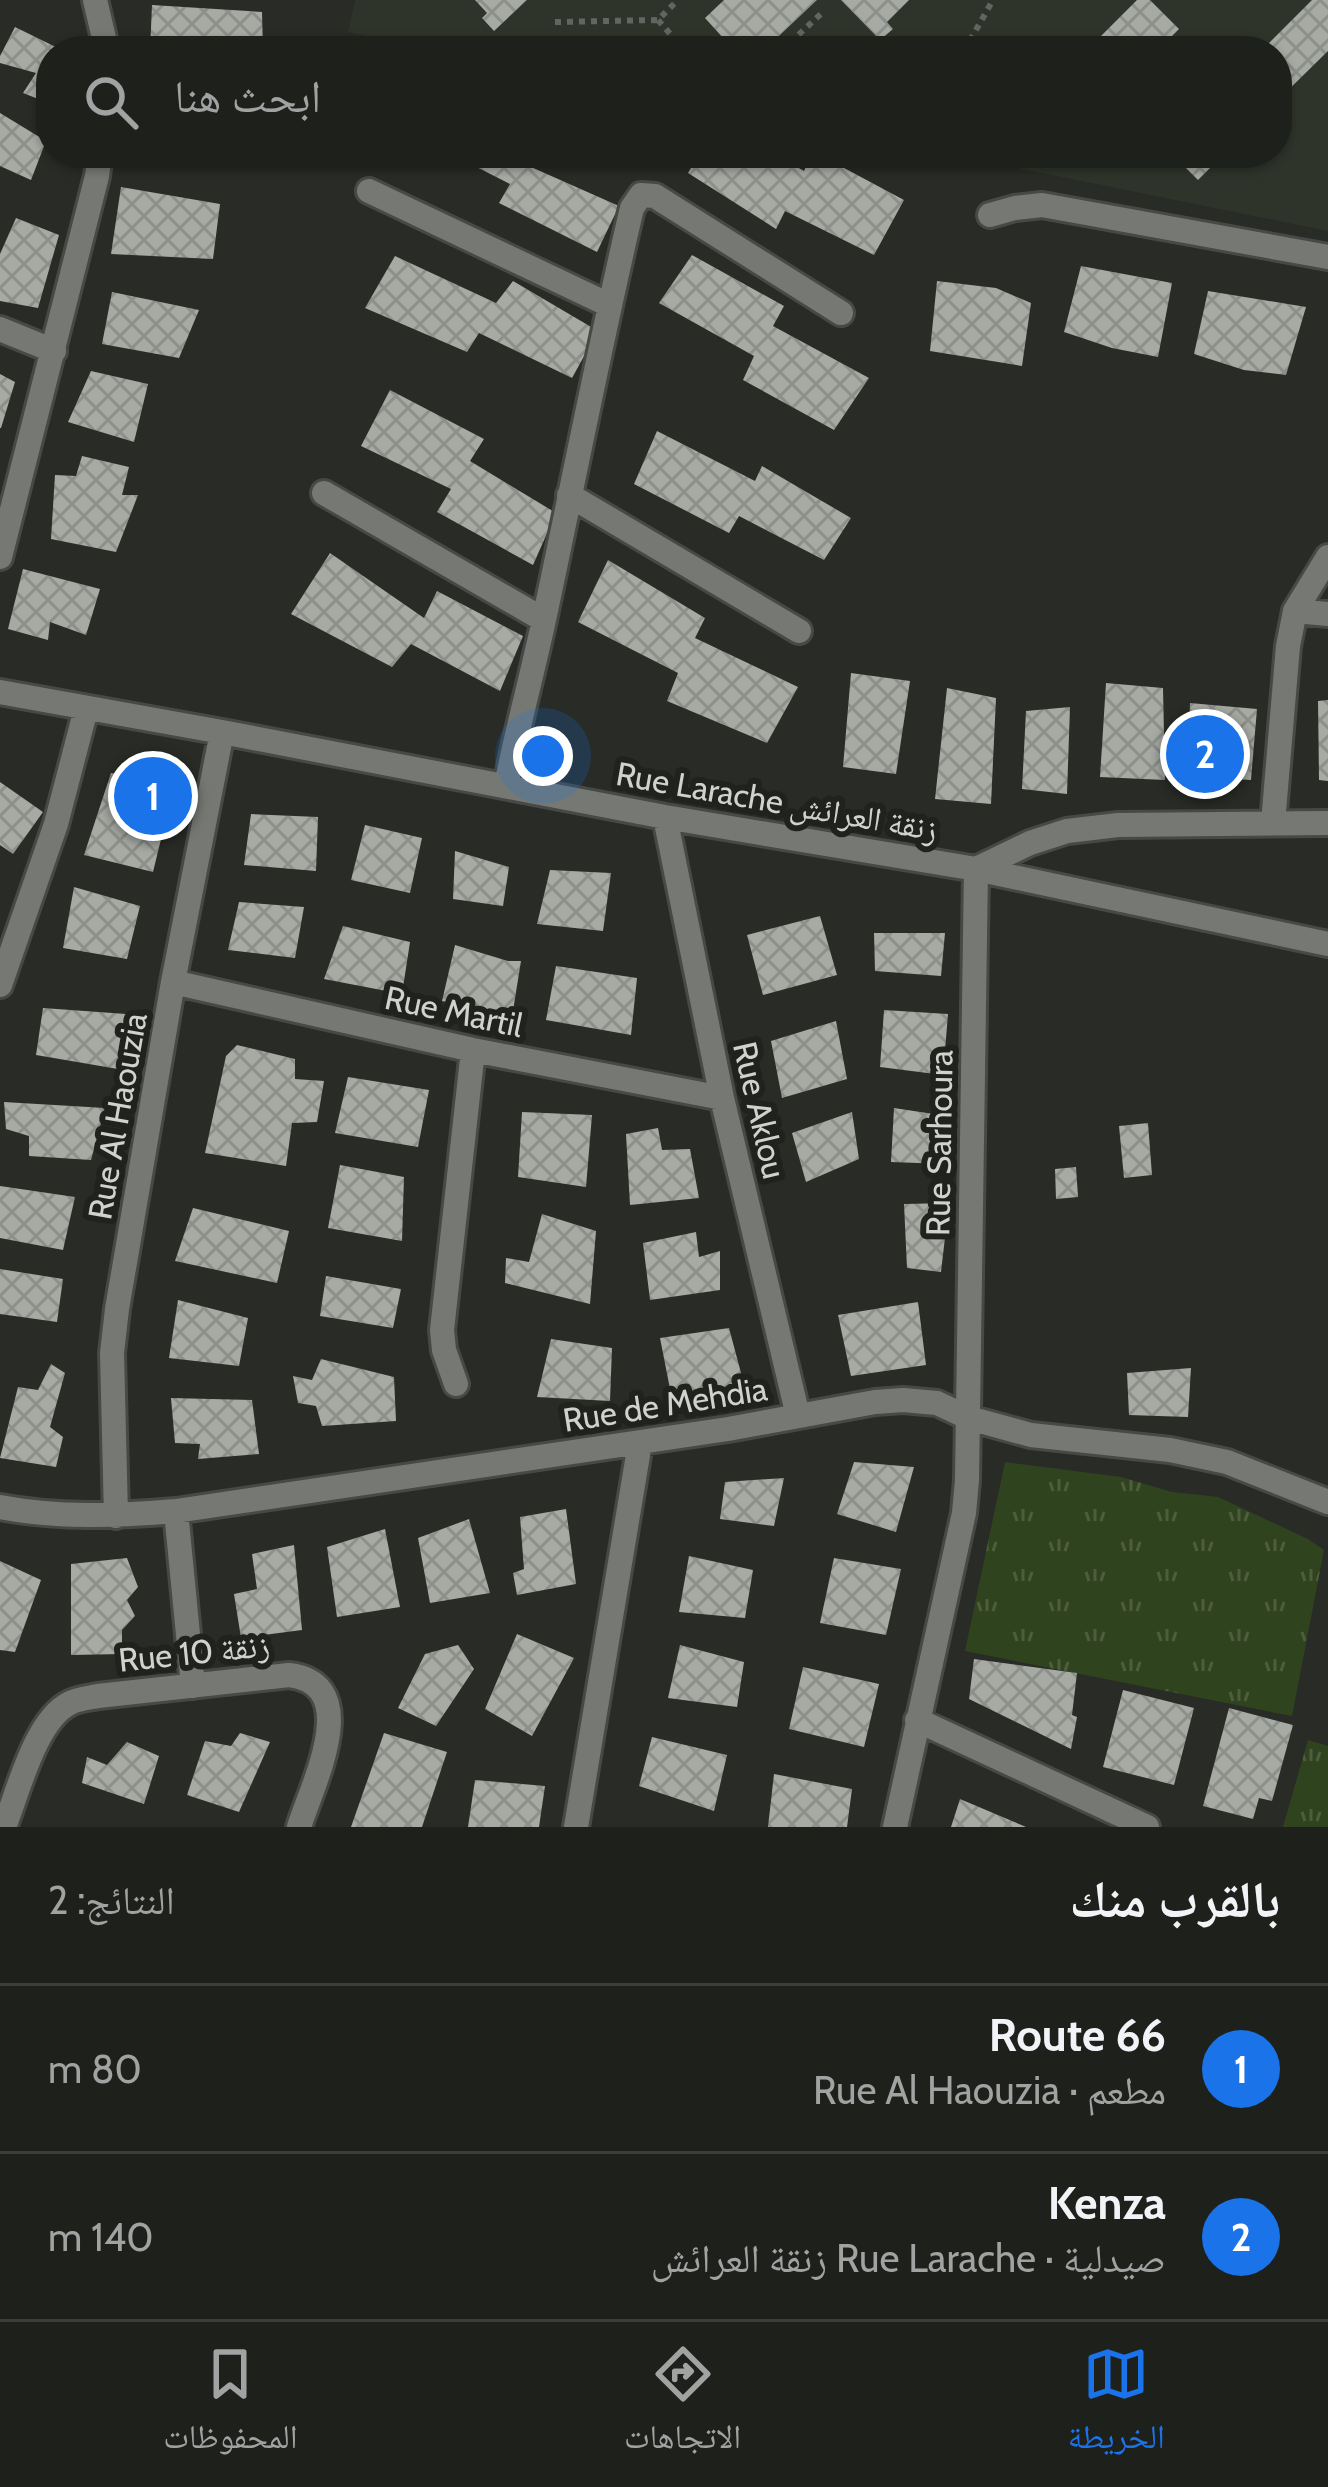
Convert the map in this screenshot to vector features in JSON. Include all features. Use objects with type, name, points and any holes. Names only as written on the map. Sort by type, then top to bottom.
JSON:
[{"type":"street","points":[[95,0],[103,36]]},
{"type":"street","points":[[0,557],[98,168]]},
{"type":"street","points":[[369,191],[609,305]]},
{"type":"street","points":[[506,786],[609,305],[632,208],[640,196],[655,196],[841,314]]},
{"type":"street","points":[[990,215],[1042,205],[1328,257]]},
{"type":"street","points":[[0,328],[54,351]]},
{"type":"street","points":[[324,493],[544,620]]},
{"type":"street","points":[[569,495],[799,631]]},
{"type":"street","points":[[1273,823],[1295,611],[1328,557]]},
{"type":"street","points":[[1295,611],[1328,614]]},
{"type":"street","name":"Rue Larache زنقة العرائش","points":[[0,692],[665,817],[976,869],[1030,842],[1067,831],[1118,825],[1328,823]]},
{"type":"street","points":[[0,985],[56,824],[86,710]]},
{"type":"street","name":"Rue Al Haouzia","points":[[116,1516],[114,1331],[173,982],[222,732]]},
{"type":"street","name":"Rue Aklou","points":[[665,817],[722,1098],[798,1416]]},
{"type":"street","points":[[976,869],[1328,944]]},
{"type":"street","name":"Rue Sarhoura","points":[[895,1827],[964,1513],[976,869]]},
{"type":"street","name":"Rue Martil","points":[[173,982],[473,1050],[722,1098]]},
{"type":"street","points":[[456,1384],[442,1330],[473,1050]]},
{"type":"street","name":"Rue de Mehdia","points":[[0,1507],[116,1516],[176,1511],[902,1400],[937,1403],[969,1418],[1031,1435],[1170,1450],[1227,1462],[1328,1502]]},
{"type":"street","points":[[576,1827],[640,1442]]},
{"type":"street","points":[[176,1511],[193,1685]]},
{"type":"street","name":"Rue 10 زنقة","points":[[4,1827],[40,1735],[70,1703],[289,1675],[321,1687],[330,1714],[328,1736],[299,1827]]},
{"type":"street","points":[[917,1720],[1147,1827]]},
{"type":"path","points":[[555,22],[658,20],[678,0]]},
{"type":"path","points":[[973,36],[994,0]]},
{"type":"path","points":[[797,36],[823,11]]},
{"type":"path","points":[[658,20],[672,36]]},
{"type":"shaded area","points":[[355,0],[1328,0],[1328,231],[1017,168],[1292,168],[1292,36],[367,36],[348,32]]},
{"type":"green space","points":[[1005,1462],[1121,1477],[1172,1492],[1218,1497],[1324,1550],[1292,1716],[965,1651]]},
{"type":"green space","points":[[1308,1740],[1328,1746],[1328,1827],[1283,1827]]},
{"type":"building","points":[[475,0],[527,0],[494,31]]},
{"type":"building","points":[[724,0],[817,0],[779,36],[721,36],[705,18]]},
{"type":"building","points":[[841,0],[909,0],[887,22],[893,29],[876,36]]},
{"type":"building","points":[[1137,0],[1150,0],[1179,29],[1172,36],[1101,36]]},
{"type":"building","points":[[1312,0],[1328,0],[1328,51],[1292,86],[1292,36],[1276,36]]},
{"type":"building","points":[[152,5],[262,12],[263,36],[151,36]]},
{"type":"building","points":[[15,27],[36,37],[36,73],[0,63]]},
{"type":"building","points":[[36,73],[36,98],[23,93]]},
{"type":"building","points":[[0,113],[36,135],[36,167],[31,180],[0,166]]},
{"type":"building","points":[[479,168],[533,168],[619,206],[597,252],[499,203],[510,184]]},
{"type":"building","points":[[691,168],[844,168],[904,200],[874,255],[785,211],[776,229],[688,173]]},
{"type":"building","points":[[1186,168],[1210,168],[1198,180]]},
{"type":"building","points":[[121,187],[220,204],[213,259],[111,254]]},
{"type":"building","points":[[16,218],[59,235],[38,308],[0,301],[0,254]]},
{"type":"building","points":[[692,255],[784,306],[773,326],[869,378],[834,430],[743,380],[754,356],[659,303]]},
{"type":"building","points":[[395,256],[496,303],[513,281],[598,331],[572,378],[479,333],[467,352],[365,308]]},
{"type":"building","points":[[1081,266],[1172,283],[1158,357],[1064,332]]},
{"type":"building","points":[[937,281],[996,288],[1031,303],[1022,366],[930,351]]},
{"type":"building","points":[[1208,291],[1306,307],[1286,375],[1244,370],[1194,354]]},
{"type":"building","points":[[112,292],[199,310],[179,358],[102,344]]},
{"type":"building","points":[[91,371],[148,384],[134,442],[68,422]]},
{"type":"building","points":[[0,374],[15,382],[1,428],[0,428]]},
{"type":"building","points":[[390,390],[484,439],[470,461],[556,513],[533,565],[437,512],[451,489],[361,446]]},
{"type":"building","points":[[657,431],[755,481],[762,466],[851,518],[824,560],[739,516],[729,533],[634,484]]},
{"type":"building","points":[[82,456],[129,467],[122,495],[138,495],[116,552],[51,539],[55,475],[76,476]]},
{"type":"building","points":[[330,553],[424,618],[437,591],[523,636],[500,691],[411,644],[392,667],[291,614]]},
{"type":"building","points":[[608,560],[705,618],[695,638],[798,687],[767,743],[667,701],[678,673],[578,622]]},
{"type":"building","points":[[23,569],[100,589],[86,635],[50,622],[48,640],[8,629]]},
{"type":"building","points":[[851,673],[910,681],[896,774],[843,767]]},
{"type":"building","points":[[1106,683],[1163,688],[1165,780],[1100,777]]},
{"type":"building","points":[[947,688],[996,698],[991,804],[935,799]]},
{"type":"building","points":[[1328,700],[1328,781],[1319,780],[1318,701]]},
{"type":"building","points":[[1190,703],[1257,709],[1251,780],[1187,776]]},
{"type":"building","points":[[1070,707],[1067,794],[1022,789],[1026,711]]},
{"type":"building","points":[[111,773],[175,782],[153,872],[84,855]]},
{"type":"building","points":[[0,782],[43,812],[13,854],[0,845]]},
{"type":"building","points":[[251,814],[318,817],[316,871],[244,865]]},
{"type":"building","points":[[365,825],[422,838],[410,893],[351,880]]},
{"type":"building","points":[[455,851],[509,867],[503,906],[453,899]]},
{"type":"building","points":[[550,870],[611,873],[603,931],[537,924]]},
{"type":"building","points":[[74,887],[140,906],[127,959],[63,948]]},
{"type":"building","points":[[239,902],[304,907],[295,958],[228,950]]},
{"type":"building","points":[[820,916],[837,975],[763,995],[747,935]]},
{"type":"building","points":[[343,926],[410,942],[402,994],[324,979]]},
{"type":"building","points":[[874,933],[945,933],[941,976],[875,971]]},
{"type":"building","points":[[455,945],[521,961],[512,1017],[442,1001]]},
{"type":"building","points":[[556,966],[637,978],[631,1035],[546,1020]]},
{"type":"building","points":[[43,1008],[126,1014],[118,1069],[36,1055]]},
{"type":"building","points":[[884,1010],[948,1014],[943,1075],[880,1067]]},
{"type":"building","points":[[836,1021],[847,1079],[782,1098],[771,1041]]},
{"type":"building","points":[[237,1045],[295,1059],[295,1079],[324,1081],[317,1122],[292,1123],[286,1166],[205,1153],[226,1056]]},
{"type":"building","points":[[348,1077],[429,1090],[418,1147],[335,1133]]},
{"type":"building","points":[[4,1102],[105,1108],[91,1160],[29,1156],[29,1136],[6,1129]]},
{"type":"building","points":[[894,1108],[947,1116],[945,1164],[891,1162]]},
{"type":"building","points":[[522,1112],[592,1115],[586,1187],[518,1177]]},
{"type":"building","points":[[852,1112],[859,1159],[806,1182],[792,1133]]},
{"type":"building","points":[[1148,1123],[1152,1175],[1124,1178],[1119,1126]]},
{"type":"building","points":[[658,1128],[662,1150],[690,1149],[699,1198],[630,1205],[626,1134]]},
{"type":"building","points":[[340,1165],[404,1177],[402,1241],[328,1228]]},
{"type":"building","points":[[1076,1167],[1078,1197],[1056,1199],[1055,1169]]},
{"type":"building","points":[[0,1186],[75,1197],[63,1250],[0,1238]]},
{"type":"building","points":[[949,1203],[941,1272],[907,1268],[904,1204]]},
{"type":"building","points":[[193,1208],[289,1231],[277,1283],[175,1261]]},
{"type":"building","points":[[542,1214],[596,1231],[590,1304],[505,1283],[506,1258],[529,1262]]},
{"type":"building","points":[[696,1232],[699,1257],[720,1251],[720,1290],[650,1300],[643,1243]]},
{"type":"building","points":[[0,1269],[63,1279],[57,1322],[0,1314]]},
{"type":"building","points":[[326,1276],[401,1289],[393,1328],[320,1316]]},
{"type":"building","points":[[178,1300],[248,1318],[239,1366],[169,1358]]},
{"type":"building","points":[[918,1302],[926,1365],[851,1376],[838,1315]]},
{"type":"building","points":[[729,1328],[745,1388],[671,1394],[660,1338]]},
{"type":"building","points":[[551,1339],[612,1348],[610,1401],[537,1397]]},
{"type":"building","points":[[321,1359],[394,1377],[396,1421],[322,1426],[316,1406],[298,1403],[293,1376],[312,1380]]},
{"type":"building","points":[[51,1364],[65,1373],[50,1427],[63,1437],[56,1467],[0,1458],[18,1387],[38,1390]]},
{"type":"building","points":[[1191,1368],[1188,1417],[1129,1415],[1127,1373]]},
{"type":"building","points":[[171,1398],[252,1400],[259,1454],[198,1459],[200,1444],[175,1443]]},
{"type":"building","points":[[854,1462],[914,1467],[896,1532],[837,1514]]},
{"type":"building","points":[[784,1478],[774,1526],[720,1519],[725,1482]]},
{"type":"building","points":[[566,1509],[576,1584],[517,1595],[513,1573],[524,1569],[520,1517]]},
{"type":"building","points":[[469,1519],[490,1593],[430,1603],[418,1538]]},
{"type":"building","points":[[385,1529],[400,1607],[337,1617],[327,1547]]},
{"type":"building","points":[[294,1545],[302,1630],[241,1638],[234,1594],[257,1589],[252,1554]]},
{"type":"building","points":[[689,1556],[753,1570],[745,1618],[679,1612]]},
{"type":"building","points":[[127,1558],[138,1587],[127,1600],[135,1616],[122,1630],[122,1654],[71,1655],[71,1564]]},
{"type":"building","points":[[834,1558],[901,1569],[886,1635],[820,1623]]},
{"type":"building","points":[[0,1561],[41,1580],[15,1652],[0,1650]]},
{"type":"building","points":[[517,1634],[574,1658],[532,1736],[485,1709]]},
{"type":"building","points":[[458,1645],[474,1669],[436,1726],[398,1708],[425,1654]]},
{"type":"building","points":[[680,1645],[744,1662],[737,1707],[668,1698]]},
{"type":"building","points":[[974,1659],[1077,1673],[1071,1749],[969,1699]]},
{"type":"building","points":[[803,1667],[879,1684],[864,1747],[789,1729]]},
{"type":"building","points":[[1123,1690],[1194,1708],[1174,1785],[1103,1767]]},
{"type":"building","points":[[1229,1708],[1293,1725],[1272,1801],[1259,1798],[1253,1819],[1203,1806]]},
{"type":"building","points":[[240,1733],[270,1742],[239,1812],[187,1795],[205,1741],[231,1746]]},
{"type":"building","points":[[384,1733],[447,1752],[422,1827],[351,1827]]},
{"type":"building","points":[[652,1737],[727,1755],[714,1811],[639,1786]]},
{"type":"building","points":[[127,1742],[159,1756],[144,1804],[82,1783],[87,1757],[107,1765]]},
{"type":"building","points":[[774,1774],[852,1789],[847,1827],[768,1827]]},
{"type":"building","points":[[475,1780],[545,1786],[539,1827],[468,1827]]},
{"type":"building","points":[[960,1799],[1026,1827],[951,1827]]},
{"type":"place","name":"Kenza","points":[[1205,754]]},
{"type":"place","name":"Route 66","points":[[153,796]]}]
